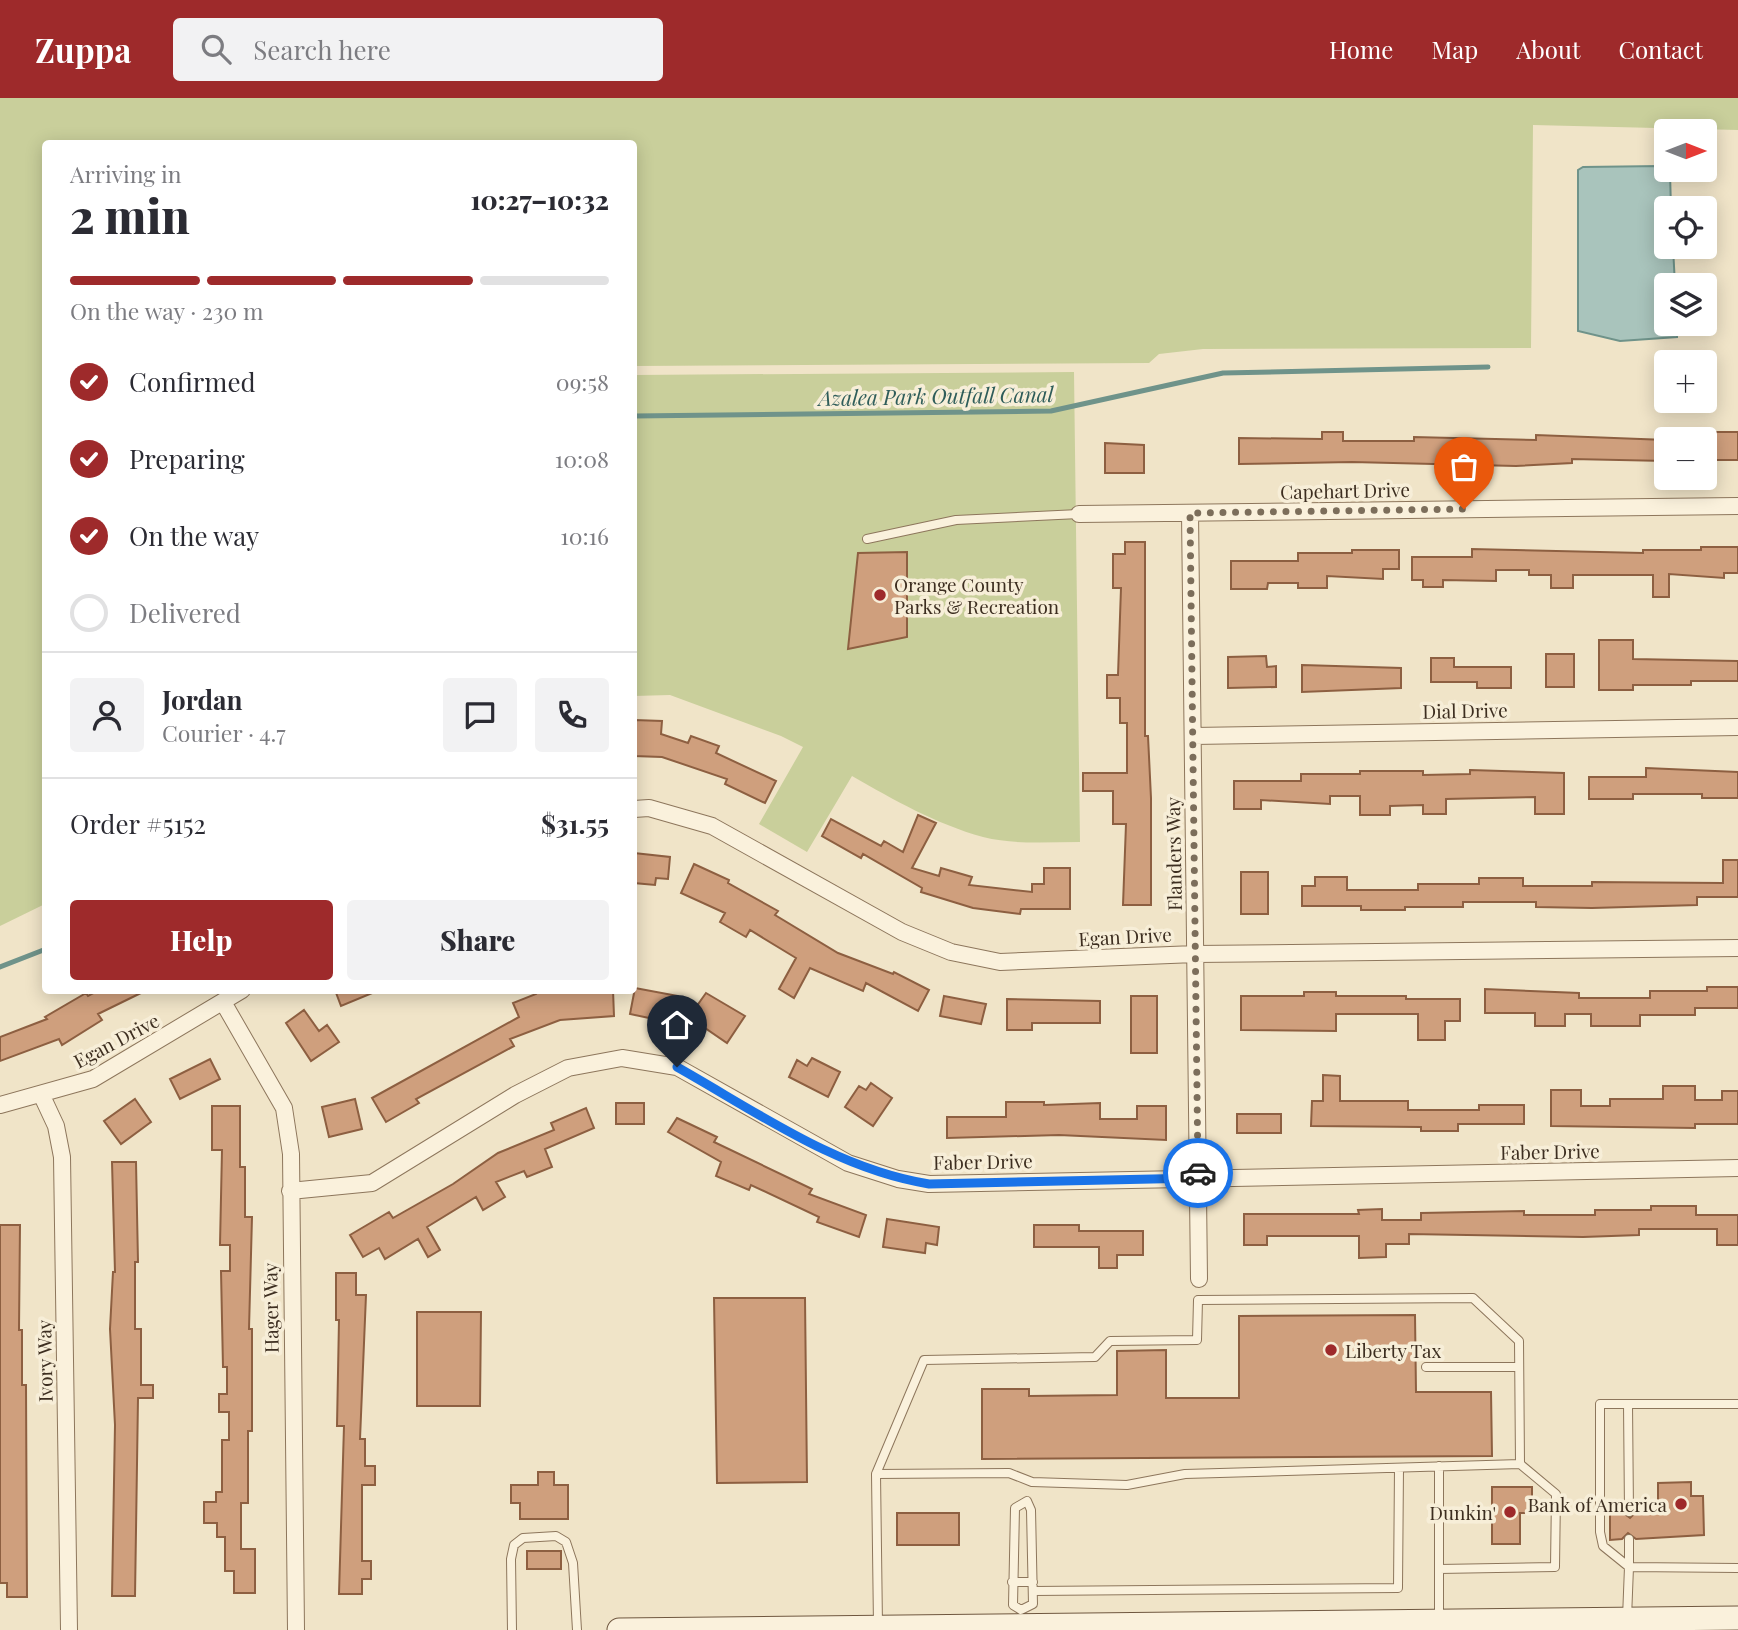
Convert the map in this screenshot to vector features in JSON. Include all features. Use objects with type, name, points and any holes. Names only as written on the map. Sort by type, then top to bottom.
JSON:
[{"type":"main road","points":[[619,1630],[878,1628],[1015,1623],[1126,1627],[1434,1626],[1581,1619],[1738,1618]]},
{"type":"main road","points":[[1554,1630],[1581,1619]]},
{"type":"street","name":"Capehart Drive","points":[[1079,514],[1738,506]]},
{"type":"street","name":"Flanders Way","points":[[1190,513],[1199,1279]]},
{"type":"street","name":"Dial Drive","points":[[1193,736],[1738,727]]},
{"type":"street","name":"Egan Drive","points":[[637,809],[649,808],[712,826],[902,932],[951,952],[1000,962],[1195,954],[1738,948]]},
{"type":"street","name":"Egan Drive","points":[[0,1105],[42,1096],[93,1079],[236,994]]},
{"type":"street","name":"Hager Way","points":[[223,1002],[284,1108],[291,1154],[296,1630]]},
{"type":"street","name":"Faber Drive","points":[[290,1191],[372,1183],[515,1095],[568,1068],[622,1058],[677,1067],[848,1163],[898,1179],[929,1184],[1738,1168]]},
{"type":"street","name":"Ivory Way","points":[[42,1096],[56,1126],[62,1157],[69,1630]]},
{"type":"lane","points":[[867,539],[956,520],[1079,514]]},
{"type":"lane","points":[[878,1628],[876,1474],[925,1360],[1095,1357],[1110,1341],[1197,1340],[1198,1300],[1473,1298],[1519,1341],[1520,1464]]},
{"type":"lane","points":[[1426,1367],[1519,1367]]},
{"type":"lane","points":[[1738,1404],[1600,1404],[1600,1532],[1603,1546],[1629,1566],[1738,1568]]},
{"type":"lane","points":[[1628,1404],[1629,1512]]},
{"type":"lane","points":[[876,1474],[1009,1473],[1032,1482],[1127,1485],[1185,1474],[1520,1464],[1556,1494],[1555,1567],[1439,1569]]},
{"type":"lane","points":[[1434,1626],[1439,1569],[1439,1466]]},
{"type":"lane","points":[[1012,1583],[1033,1586],[1398,1588],[1399,1468]]},
{"type":"lane","points":[[1015,1623],[1033,1604],[1031,1510],[1027,1501],[1032,1482]]},
{"type":"lane","points":[[1015,1623],[1012,1583],[1015,1508],[1027,1501]]},
{"type":"lane","points":[[512,1630],[511,1559],[514,1545],[523,1538],[556,1536],[566,1542],[573,1563],[578,1630]]},
{"type":"lane","points":[[1627,1619],[1629,1539]]},
{"type":"green space","points":[[0,98],[1738,98],[1738,130],[1717,129],[1717,119],[1654,119],[1654,128],[1533,125],[1531,348],[1203,349],[1159,354],[1149,363],[637,366],[637,140],[42,140],[42,905],[0,926]]},
{"type":"green space","points":[[1074,372],[1080,842],[1019,842],[983,837],[932,818],[852,776],[807,852],[759,824],[803,747],[781,736],[670,695],[637,696],[637,375]]},
{"type":"water","points":[[1654,166],[1654,182],[1670,182],[1671,196],[1654,196],[1654,259],[1674,259],[1674,273],[1654,273],[1654,336],[1677,337],[1620,341],[1578,331],[1578,170],[1583,167]]},
{"type":"building","points":[[1322,432],[1343,432],[1343,441],[1414,441],[1414,437],[1536,440],[1536,435],[1654,440],[1654,461],[1572,459],[1572,463],[1516,466],[1352,462],[1239,464],[1239,438],[1322,439]]},
{"type":"building","points":[[1717,432],[1738,432],[1738,460],[1717,460]]},
{"type":"building","points":[[1105,443],[1144,445],[1144,473],[1105,473]]},
{"type":"building","points":[[1125,542],[1145,542],[1145,736],[1148,736],[1151,798],[1151,905],[1123,905],[1126,824],[1113,824],[1113,791],[1083,791],[1083,773],[1127,773],[1127,723],[1120,723],[1120,698],[1107,698],[1107,675],[1118,675],[1121,588],[1113,588],[1113,554],[1125,554]]},
{"type":"building","points":[[1701,547],[1738,547],[1738,573],[1724,573],[1724,578],[1669,574],[1669,597],[1653,597],[1653,575],[1573,575],[1573,588],[1551,588],[1551,575],[1529,575],[1529,570],[1496,570],[1496,581],[1443,580],[1443,587],[1423,587],[1423,580],[1412,580],[1412,557],[1472,557],[1472,549],[1643,553],[1643,550],[1701,550]]},
{"type":"building","points":[[1352,550],[1399,550],[1399,569],[1383,569],[1383,579],[1327,576],[1327,588],[1298,588],[1298,583],[1268,583],[1267,589],[1231,589],[1231,561],[1298,561],[1298,553],[1352,553]]},
{"type":"building","name":"Orange County Parks & Recreation","points":[[907,552],[907,637],[848,649],[858,553]]},
{"type":"building","points":[[1599,640],[1633,640],[1633,659],[1738,661],[1738,681],[1691,681],[1691,685],[1633,685],[1633,690],[1599,690]]},
{"type":"building","points":[[1546,654],[1574,654],[1574,687],[1546,687]]},
{"type":"building","points":[[1266,656],[1267,667],[1276,666],[1276,687],[1228,688],[1228,657]]},
{"type":"building","points":[[1431,658],[1454,658],[1454,667],[1511,667],[1511,688],[1477,688],[1477,682],[1431,682]]},
{"type":"building","points":[[1302,665],[1401,668],[1401,688],[1302,692]]},
{"type":"building","points":[[637,720],[662,721],[661,734],[688,743],[691,736],[719,746],[716,753],[776,781],[765,803],[725,784],[727,779],[662,757],[637,756]]},
{"type":"building","points":[[1646,768],[1738,772],[1738,798],[1702,798],[1702,794],[1633,794],[1633,799],[1589,799],[1589,777],[1646,777]]},
{"type":"building","points":[[1470,770],[1564,773],[1564,814],[1535,814],[1535,797],[1446,799],[1446,814],[1423,814],[1423,805],[1390,806],[1390,815],[1360,815],[1360,796],[1330,796],[1330,804],[1261,800],[1261,809],[1234,809],[1234,781],[1301,781],[1301,774],[1360,774],[1360,771],[1423,771],[1423,775],[1470,774]]},
{"type":"building","points":[[918,815],[936,823],[912,868],[939,876],[941,868],[972,877],[969,885],[1032,892],[1032,884],[1044,884],[1044,868],[1070,868],[1070,909],[1021,909],[1020,914],[973,908],[921,892],[922,888],[863,854],[861,858],[822,836],[831,819],[881,846],[884,841],[903,852]]},
{"type":"building","points":[[637,853],[670,857],[668,879],[656,878],[655,885],[637,883]]},
{"type":"building","points":[[1723,860],[1738,860],[1738,897],[1697,897],[1697,905],[1592,908],[1536,907],[1536,902],[1463,902],[1463,907],[1405,907],[1405,910],[1361,910],[1361,906],[1302,906],[1302,886],[1315,886],[1315,877],[1347,877],[1347,890],[1418,890],[1418,884],[1479,884],[1479,878],[1523,878],[1523,886],[1592,886],[1592,882],[1723,883]]},
{"type":"building","points":[[694,864],[729,880],[728,883],[778,911],[775,915],[838,953],[893,974],[894,972],[929,990],[918,1011],[866,983],[863,991],[810,968],[794,998],[779,989],[796,958],[750,930],[746,937],[720,922],[725,913],[681,893]]},
{"type":"building","points":[[1241,872],[1268,872],[1268,914],[1241,914]]},
{"type":"building","points":[[1707,987],[1738,987],[1738,1008],[1695,1008],[1695,1015],[1640,1015],[1640,1026],[1591,1026],[1591,1014],[1565,1014],[1565,1026],[1535,1026],[1535,1013],[1485,1013],[1485,989],[1579,993],[1579,998],[1650,998],[1650,991],[1707,991]]},
{"type":"building","points":[[637,988],[678,996],[673,1023],[630,1014]]},
{"type":"building","points":[[1304,992],[1336,992],[1336,996],[1460,999],[1460,1021],[1445,1021],[1445,1040],[1418,1040],[1418,1014],[1336,1014],[1336,1031],[1241,1030],[1241,996],[1304,996]]},
{"type":"building","points":[[706,993],[745,1016],[727,1043],[689,1017]]},
{"type":"building","points":[[84,994],[139,994],[98,1014],[102,1020],[62,1045],[59,1039],[0,1061],[0,1037],[47,1019],[45,1017]]},
{"type":"building","points":[[336,994],[370,994],[341,1006]]},
{"type":"building","points":[[536,994],[613,994],[614,1016],[560,1020],[510,1039],[514,1046],[416,1099],[419,1103],[386,1122],[372,1098],[519,1017],[513,1003]]},
{"type":"building","points":[[944,996],[986,1004],[981,1024],[940,1016]]},
{"type":"building","points":[[1131,996],[1157,996],[1157,1053],[1131,1053]]},
{"type":"building","points":[[1007,999],[1100,1001],[1100,1023],[1032,1023],[1032,1030],[1007,1030]]},
{"type":"building","points":[[304,1010],[319,1031],[327,1025],[339,1042],[311,1061],[286,1023]]},
{"type":"building","points":[[812,1058],[840,1072],[828,1097],[789,1077],[797,1060],[807,1066]]},
{"type":"building","points":[[210,1059],[220,1079],[180,1099],[170,1079]]},
{"type":"building","points":[[1323,1075],[1340,1076],[1340,1101],[1408,1101],[1408,1110],[1479,1110],[1479,1105],[1524,1105],[1524,1124],[1458,1124],[1458,1131],[1421,1131],[1421,1127],[1311,1126],[1312,1101],[1323,1101]]},
{"type":"building","points":[[871,1083],[892,1098],[873,1126],[845,1107],[859,1086],[866,1090]]},
{"type":"building","points":[[1663,1086],[1695,1086],[1695,1100],[1722,1100],[1722,1091],[1738,1091],[1738,1124],[1695,1124],[1695,1128],[1551,1126],[1551,1090],[1581,1090],[1581,1106],[1610,1106],[1610,1099],[1663,1099]]},
{"type":"building","points":[[135,1099],[151,1122],[121,1144],[104,1121]]},
{"type":"building","points":[[355,1099],[362,1129],[329,1137],[322,1107]]},
{"type":"building","points":[[1006,1102],[1044,1102],[1044,1105],[1100,1103],[1100,1119],[1137,1119],[1137,1106],[1166,1106],[1166,1140],[1059,1135],[947,1138],[947,1117],[1006,1117]]},
{"type":"building","points":[[616,1103],[644,1103],[644,1124],[616,1124]]},
{"type":"building","points":[[212,1106],[240,1106],[240,1167],[245,1167],[245,1217],[252,1217],[249,1329],[252,1329],[252,1431],[248,1431],[248,1503],[241,1503],[241,1549],[255,1549],[255,1593],[234,1593],[234,1571],[225,1571],[225,1537],[217,1537],[217,1523],[204,1523],[204,1502],[216,1502],[216,1492],[222,1492],[222,1440],[229,1440],[229,1412],[219,1412],[219,1394],[227,1394],[227,1367],[223,1367],[221,1271],[230,1271],[230,1245],[220,1245],[222,1150],[212,1150]]},
{"type":"building","points":[[586,1108],[594,1128],[545,1149],[552,1167],[527,1177],[524,1171],[496,1182],[505,1197],[483,1210],[476,1197],[427,1227],[440,1250],[428,1257],[418,1239],[385,1259],[379,1248],[363,1257],[350,1235],[389,1212],[393,1218],[453,1184],[498,1153],[554,1130],[551,1123]]},
{"type":"building","points":[[1237,1114],[1281,1114],[1281,1133],[1237,1133]]},
{"type":"building","points":[[677,1118],[717,1137],[714,1142],[812,1189],[809,1194],[866,1215],[859,1237],[817,1222],[819,1217],[751,1185],[749,1190],[716,1176],[721,1162],[668,1132]]},
{"type":"building","points":[[112,1162],[136,1162],[138,1262],[135,1262],[135,1329],[141,1329],[141,1385],[153,1385],[153,1398],[138,1398],[135,1596],[112,1596],[115,1425],[110,1329],[115,1272]]},
{"type":"building","points":[[1651,1206],[1696,1206],[1696,1215],[1738,1215],[1738,1245],[1717,1245],[1717,1229],[1639,1229],[1639,1235],[1583,1237],[1409,1234],[1409,1244],[1386,1244],[1386,1257],[1359,1258],[1359,1236],[1267,1236],[1267,1245],[1244,1245],[1244,1214],[1359,1214],[1358,1210],[1382,1209],[1382,1220],[1421,1220],[1421,1213],[1524,1211],[1524,1215],[1595,1215],[1595,1210],[1651,1210]]},
{"type":"building","points":[[887,1219],[939,1227],[937,1245],[926,1243],[925,1253],[883,1247]]},
{"type":"building","points":[[0,1225],[20,1225],[19,1330],[22,1330],[22,1385],[26,1385],[27,1597],[7,1597],[7,1583],[0,1583]]},
{"type":"building","points":[[1034,1225],[1079,1225],[1079,1231],[1143,1231],[1143,1255],[1117,1255],[1117,1268],[1099,1268],[1099,1247],[1034,1247]]},
{"type":"building","points":[[336,1273],[356,1273],[356,1295],[366,1295],[360,1439],[365,1439],[365,1466],[375,1466],[375,1485],[362,1485],[362,1561],[371,1561],[371,1579],[362,1579],[362,1594],[339,1594],[344,1426],[337,1426],[339,1320],[336,1320]]},
{"type":"building","points":[[714,1298],[805,1298],[807,1482],[717,1483]]},
{"type":"building","points":[[417,1312],[481,1312],[480,1406],[417,1406]]},
{"type":"building","points":[[1415,1315],[1416,1392],[1491,1392],[1492,1456],[982,1459],[982,1389],[1029,1389],[1029,1396],[1117,1395],[1117,1351],[1166,1350],[1166,1398],[1239,1398],[1239,1316]]},
{"type":"building","points":[[538,1472],[554,1472],[554,1485],[568,1485],[568,1519],[520,1519],[520,1503],[511,1503],[511,1485],[538,1485]]},
{"type":"building","name":"Bank of America","points":[[1691,1482],[1691,1496],[1703,1496],[1704,1535],[1636,1539],[1628,1533],[1622,1539],[1610,1540],[1610,1512],[1622,1512],[1630,1518],[1636,1512],[1658,1512],[1658,1483]]},
{"type":"building","points":[[1492,1487],[1532,1487],[1532,1513],[1520,1513],[1520,1544],[1492,1544]]},
{"type":"building","points":[[897,1513],[959,1513],[959,1545],[897,1545]]},
{"type":"building","points":[[527,1551],[561,1551],[561,1569],[527,1569]]},
{"type":"waterway","name":"Azalea Park Outfall Canal","points":[[637,416],[1051,411],[1223,373],[1488,367]]},
{"type":"waterway","name":"Azalea Park Outfall Canal","points":[[0,967],[42,951]]},
{"type":"way so far","points":[[1198,1173],[1190,513],[1464,509]]},
{"type":"place","name":"Orange County Parks & Recreation","points":[[880,595]]},
{"type":"place","name":"Liberty Tax","points":[[1331,1350]]},
{"type":"place","name":"Bank of America","points":[[1681,1504]]},
{"type":"place","name":"Dunkin'","points":[[1510,1512]]},
{"type":"route","points":[[677,1067],[848,1163],[898,1179],[929,1184],[1198,1178],[1198,1173]]}]
